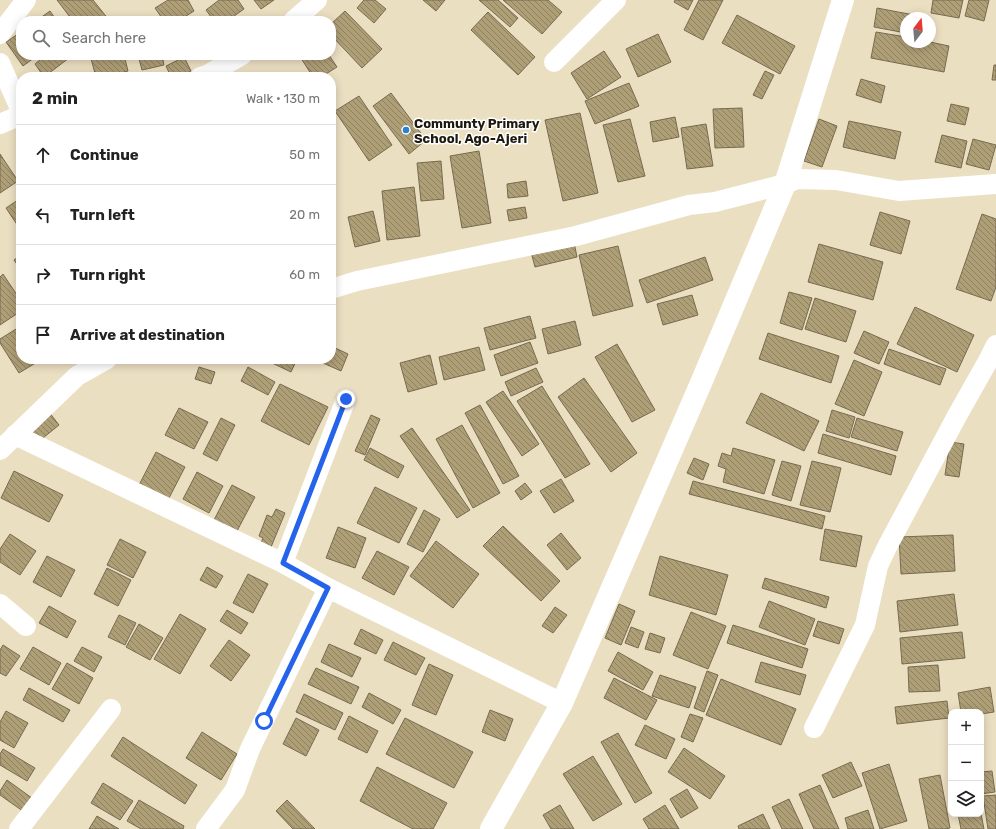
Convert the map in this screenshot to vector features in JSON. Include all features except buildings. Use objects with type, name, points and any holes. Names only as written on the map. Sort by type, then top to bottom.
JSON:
[{"type":"main road","points":[[491,829],[562,703],[701,382],[784,184],[842,0]]},
{"type":"street","points":[[0,34],[26,0]]},
{"type":"street","points":[[299,16],[317,0]]},
{"type":"street","points":[[554,62],[616,0]]},
{"type":"street","points":[[212,72],[233,60]]},
{"type":"street","points":[[0,63],[16,100]]},
{"type":"street","points":[[0,124],[16,117]]},
{"type":"street","points":[[336,287],[357,281],[576,236],[689,205],[715,202],[784,184],[797,179],[836,180],[899,191],[996,184]]},
{"type":"street","points":[[814,728],[865,625],[878,566],[887,547],[996,344]]},
{"type":"street","points":[[0,450],[77,376],[98,364]]},
{"type":"street","points":[[283,563],[346,399]]},
{"type":"street","points":[[15,435],[283,563],[328,588],[562,703]]},
{"type":"street","points":[[206,829],[235,790],[250,749],[328,588]]},
{"type":"street","points":[[0,604],[26,626]]},
{"type":"street","points":[[19,829],[111,709]]},
{"type":"place","name":"Communty Primary School, Ago-Ajeri","points":[[406,130]]},
{"type":"route","points":[[264,721],[328,588],[283,563],[340,418],[346,399]]}]
